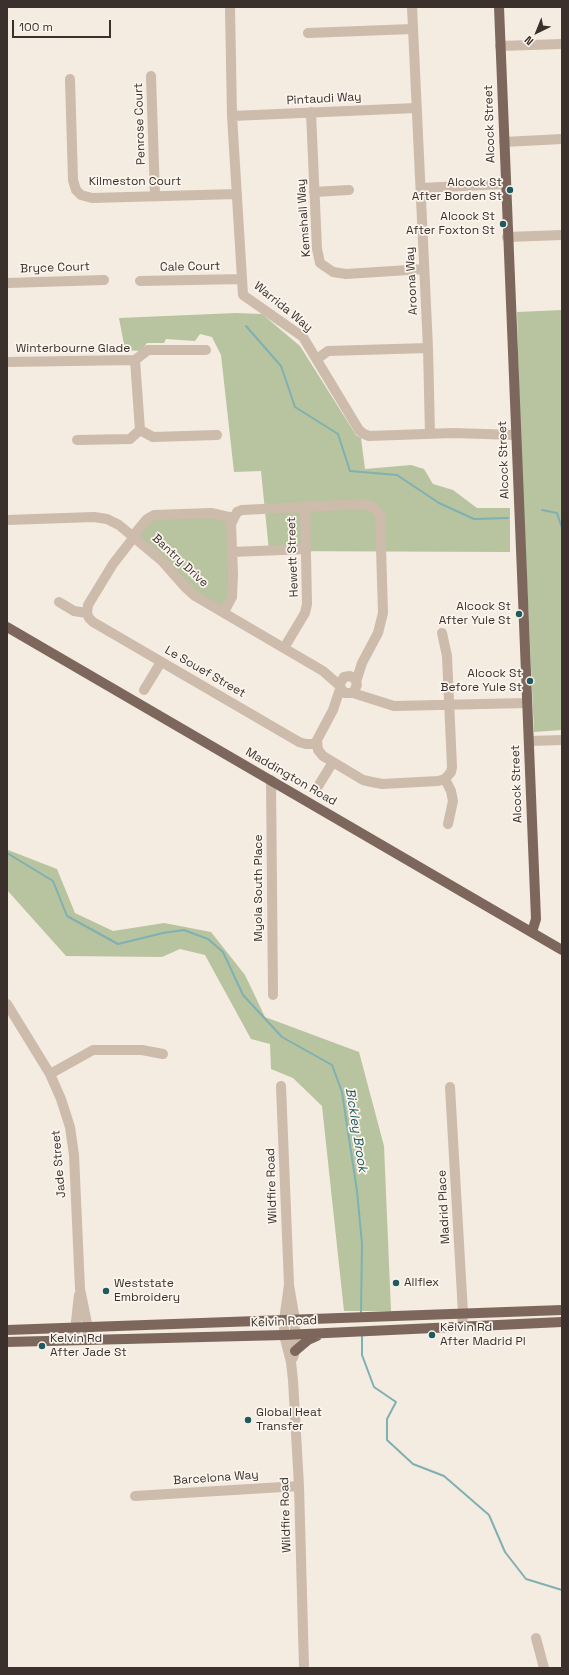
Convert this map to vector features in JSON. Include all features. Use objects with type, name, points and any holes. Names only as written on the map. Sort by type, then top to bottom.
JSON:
[{"type":"main road","name":"Alcock Street","points":[[499,7],[507,237],[529,742],[534,912],[536,919],[528,930]]},
{"type":"main road","name":"Maddington Road","points":[[7,627],[562,950]]},
{"type":"main road","name":"Kelvin Road","points":[[7,1330],[559,1310]]},
{"type":"main road","points":[[559,1310],[559,1322]]},
{"type":"main road","name":"Kelvin Road","points":[[9,1339],[284,1336],[559,1322]]},
{"type":"main road","points":[[294,1351],[308,1340],[322,1333]]},
{"type":"street","name":"Warrida Way","points":[[230,7],[232,116],[243,295],[303,337],[359,430],[364,434],[369,436],[430,434],[516,436]]},
{"type":"street","name":"Aroona Way","points":[[412,7],[428,348],[430,434]]},
{"type":"street","points":[[308,33],[412,29]]},
{"type":"street","points":[[500,46],[562,44]]},
{"type":"street","name":"Penrose Court","points":[[152,76],[155,196]]},
{"type":"street","name":"Kilmeston Court","points":[[70,79],[73,180],[76,191],[84,196],[92,198],[237,194]]},
{"type":"street","name":"Pintaudi Way","points":[[232,116],[416,108]]},
{"type":"street","name":"Kemshall Way","points":[[311,112],[317,249],[320,263],[333,272],[346,274],[424,269]]},
{"type":"street","points":[[504,142],[562,139]]},
{"type":"street","points":[[421,188],[505,184]]},
{"type":"street","points":[[314,192],[349,190]]},
{"type":"street","points":[[507,237],[562,235]]},
{"type":"street","name":"Cale Court","points":[[140,281],[242,279]]},
{"type":"street","name":"Bryce Court","points":[[7,283],[104,280]]},
{"type":"street","points":[[317,359],[328,351],[428,348]]},
{"type":"street","points":[[135,360],[148,350],[206,350]]},
{"type":"street","name":"Winterbourne Glade","points":[[7,362],[135,360],[140,430]]},
{"type":"street","points":[[77,440],[130,439],[140,430],[152,437],[217,435]]},
{"type":"street","points":[[224,612],[232,597],[233,518],[237,512],[242,510],[364,504],[373,507],[380,515],[383,613],[378,633],[362,662],[354,688],[333,710]]},
{"type":"street","name":"Hewett Street","points":[[284,648],[305,613],[307,604],[305,507]]},
{"type":"street","points":[[87,613],[88,605],[113,564],[147,519],[154,515],[212,513],[233,518]]},
{"type":"street","name":"Bantry Drive","points":[[7,520],[94,517],[107,519],[119,525],[134,536],[162,561],[189,592],[342,682]]},
{"type":"street","points":[[232,552],[307,549]]},
{"type":"street","name":"Le Souef Street","points":[[59,602],[74,611],[87,613],[93,622],[299,742],[316,744]]},
{"type":"street","points":[[362,662],[342,682],[333,710],[318,736],[316,744],[320,754],[363,780],[372,782],[382,784],[438,781],[445,779],[451,772],[452,767],[448,656],[442,633]]},
{"type":"street","points":[[144,690],[161,662]]},
{"type":"street","points":[[342,682],[353,677],[354,688]]},
{"type":"street","points":[[342,682],[344,693],[354,688]]},
{"type":"street","points":[[354,688],[374,700],[394,706],[527,703]]},
{"type":"street","points":[[529,742],[562,740]]},
{"type":"street","points":[[317,788],[332,762]]},
{"type":"street","points":[[445,779],[451,791],[453,801],[448,824]]},
{"type":"street","name":"Myola South Place","points":[[271,780],[273,995]]},
{"type":"street","name":"Jade Street","points":[[7,1004],[50,1074],[61,1099],[70,1127],[73,1148],[80,1289],[88,1328],[88,1339]]},
{"type":"street","points":[[50,1074],[93,1050],[142,1050],[163,1054]]},
{"type":"street","name":"Wildfire Road","points":[[281,1086],[289,1285],[295,1320],[294,1351],[292,1362],[299,1486],[304,1668]]},
{"type":"street","name":"Madrid Place","points":[[450,1087],[463,1313],[462,1326]]},
{"type":"street","name":"Wildfire Road","points":[[289,1285],[284,1320],[284,1336],[292,1362]]},
{"type":"street","name":"Jade Street","points":[[74,1339],[74,1328],[80,1289]]},
{"type":"street","name":"Barcelona Way","points":[[135,1496],[299,1486]]},
{"type":"street","points":[[536,1638],[544,1668]]},
{"type":"green space","points":[[562,310],[562,730],[534,732],[520,430],[517,312]]},
{"type":"green space","points":[[236,313],[262,314],[300,346],[356,435],[361,438],[365,469],[411,465],[424,469],[433,484],[453,490],[477,508],[510,508],[510,552],[269,551],[261,471],[234,472],[221,355],[212,337],[200,334],[195,341],[166,339],[164,343],[147,343],[141,351],[125,350],[119,318]]},
{"type":"green space","points":[[162,515],[233,518],[227,608],[205,601],[133,536],[147,519]]},
{"type":"green space","points":[[7,846],[8,850],[57,869],[75,913],[113,931],[164,923],[211,932],[245,975],[265,1017],[359,1052],[384,1146],[391,1311],[344,1311],[322,1106],[293,1078],[271,1069],[270,1044],[251,1039],[205,955],[180,949],[162,957],[66,956],[7,890]]},
{"type":"waterway","points":[[246,326],[281,366],[295,407],[338,434],[350,471],[397,475],[439,503],[474,519],[508,518]]},
{"type":"waterway","points":[[542,510],[557,513],[562,528]]},
{"type":"waterway","name":"Bickley Brook","points":[[7,853],[53,881],[67,916],[118,944],[163,933],[184,930],[208,939],[223,952],[243,995],[282,1037],[332,1065],[342,1092],[357,1191],[362,1244],[361,1313]]},
{"type":"waterway","name":"Bickley Brook","points":[[362,1334],[362,1355],[374,1387],[396,1402],[387,1419],[387,1440],[413,1464],[444,1476],[489,1515],[505,1552],[526,1579],[562,1590]]},
{"type":"place","name":"Alcock St After Borden St","points":[[510,190]]},
{"type":"place","name":"Alcock St After Foxton St","points":[[503,224]]},
{"type":"place","name":"Alcock St After Yule St","points":[[519,614]]},
{"type":"place","name":"Alcock St Before Yule St","points":[[530,681]]},
{"type":"place","name":"Allflex","points":[[396,1283]]},
{"type":"place","name":"Weststate Embroidery","points":[[106,1291]]},
{"type":"place","name":"Kelvin Rd After Madrid Pl","points":[[432,1335]]},
{"type":"place","name":"Kelvin Rd After Jade St","points":[[42,1346]]},
{"type":"place","name":"Global Heat Transfer","points":[[248,1420]]}]
